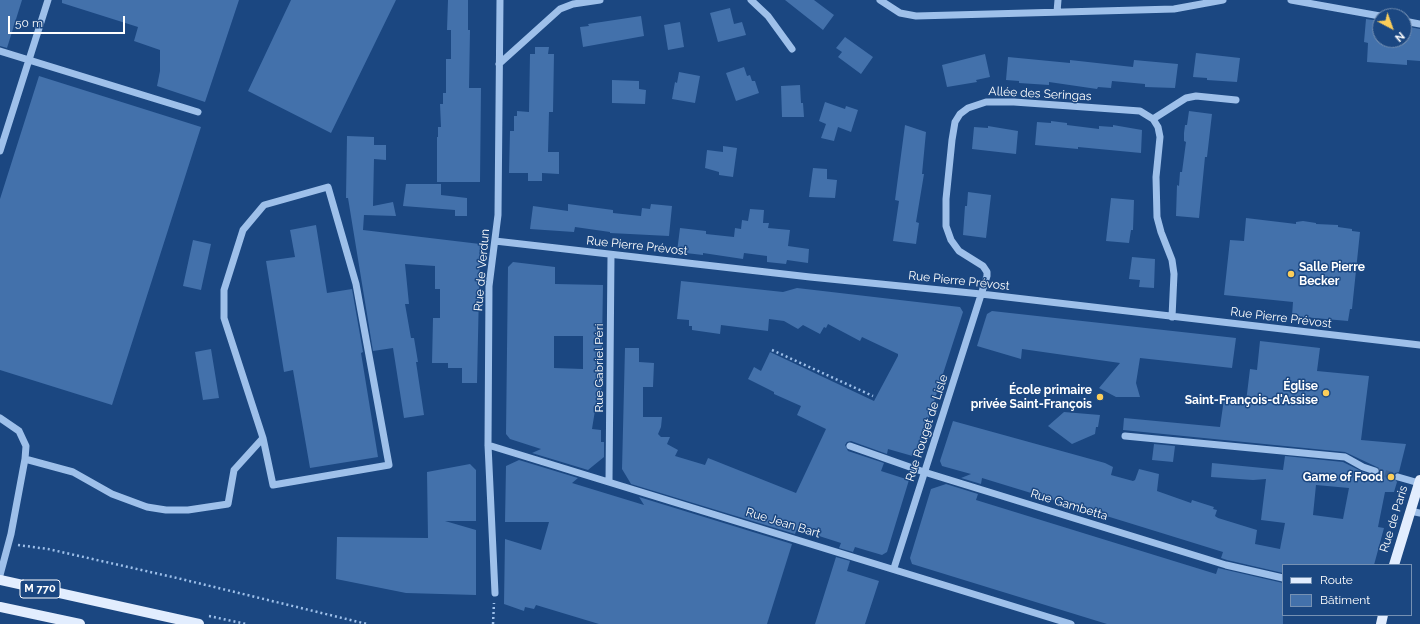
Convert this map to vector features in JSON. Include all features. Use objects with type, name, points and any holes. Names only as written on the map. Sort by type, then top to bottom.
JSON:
[{"type":"main road","name":"Rue de Paris","points":[[1394,564],[1415,512],[1419,482]]},
{"type":"main road","name":"M 770","points":[[0,580],[80,599],[199,624]]},
{"type":"main road","points":[[0,606],[80,624]]},
{"type":"street","points":[[0,151],[48,0]]},
{"type":"street","name":"Rue de Verdun","points":[[495,593],[488,445],[489,286],[498,215],[500,0]]},
{"type":"street","points":[[499,64],[560,9],[573,4],[600,0]]},
{"type":"street","points":[[751,0],[768,16],[792,49]]},
{"type":"street","points":[[880,0],[900,13],[916,16],[1174,9],[1223,0]]},
{"type":"street","points":[[1057,12],[1058,0]]},
{"type":"street","points":[[1290,0],[1372,15]]},
{"type":"street","points":[[0,51],[198,112]]},
{"type":"street","points":[[1172,317],[1174,274],[1172,260],[1157,217],[1156,177],[1160,137],[1158,127],[1153,119],[1186,98],[1196,96],[1236,100]]},
{"type":"street","name":"Allée des Seringas","points":[[981,294],[987,276],[986,269],[958,251],[951,240],[946,226],[946,199],[952,140],[955,122],[960,114],[968,108],[981,103],[1014,102],[1140,111],[1153,119]]},
{"type":"street","points":[[328,187],[356,284],[389,465],[273,485],[263,438],[224,318],[224,290],[243,230],[264,205],[328,187]]},
{"type":"street","name":"Rue Pierre Prévost","points":[[495,241],[611,255],[981,294],[1420,345]]},
{"type":"street","name":"Rue Gabriel Péri","points":[[609,482],[611,255]]},
{"type":"street","name":"Rue Rouget de Lisle","points":[[894,568],[981,294]]},
{"type":"street","points":[[0,418],[14,426],[24,438],[26,446],[10,544],[0,575]]},
{"type":"street","points":[[1125,436],[1345,457],[1375,471]]},
{"type":"street","points":[[25,459],[74,472],[112,494],[147,507],[166,510],[188,510],[228,504],[234,470],[263,438]]},
{"type":"street","name":"Rue Jean Bart","points":[[488,445],[894,568],[1071,624]]},
{"type":"street","name":"Rue Gambetta","points":[[850,446],[924,472],[1226,565],[1282,578]]},
{"type":"street","points":[[1398,477],[1419,482]]},
{"type":"path","points":[[772,350],[873,396]]},
{"type":"path","points":[[10,544],[48,549],[177,578],[367,624]]},
{"type":"path","points":[[493,624],[495,593]]},
{"type":"building","points":[[0,0],[22,0],[7,48],[0,46]]},
{"type":"building","points":[[62,0],[239,0],[205,102],[157,86],[160,71],[160,50],[134,41],[138,27],[62,3]]},
{"type":"building","points":[[291,0],[396,0],[331,133],[248,91]]},
{"type":"building","points":[[448,0],[468,0],[468,30],[470,30],[469,88],[481,88],[480,182],[437,182],[437,137],[438,127],[441,127],[440,104],[443,104],[443,93],[446,93],[446,59],[451,59],[451,30],[447,30]]},
{"type":"building","points":[[785,0],[814,0],[834,15],[823,30]]},
{"type":"building","points":[[730,8],[734,24],[742,22],[746,35],[718,42],[710,13]]},
{"type":"building","points":[[641,16],[644,36],[583,47],[580,27],[589,26],[588,24]]},
{"type":"building","points":[[1366,19],[1372,20],[1372,48],[1412,48],[1412,28],[1420,29],[1420,61],[1407,60],[1407,65],[1367,62],[1368,43],[1364,42]]},
{"type":"building","points":[[680,22],[684,47],[668,50],[664,25]]},
{"type":"building","points":[[845,37],[873,57],[861,74],[838,57],[842,52],[836,48]]},
{"type":"building","points":[[535,47],[549,47],[548,54],[554,54],[553,112],[549,112],[548,152],[559,152],[559,174],[542,173],[542,181],[528,181],[528,173],[509,173],[510,131],[514,131],[514,116],[517,116],[517,111],[529,112],[530,54],[535,54]]},
{"type":"building","points":[[1196,53],[1240,58],[1237,82],[1207,80],[1207,78],[1193,77]]},
{"type":"building","points":[[985,54],[990,77],[976,80],[977,82],[947,87],[942,65]]},
{"type":"building","points":[[1008,57],[1070,63],[1070,60],[1133,67],[1134,60],[1178,64],[1175,88],[1145,87],[1145,84],[1112,81],[1111,88],[1098,87],[1097,89],[1049,82],[1049,85],[1019,83],[1019,81],[1006,80]]},
{"type":"building","points":[[744,67],[747,76],[750,75],[752,81],[755,81],[759,93],[736,101],[726,73]]},
{"type":"building","points":[[679,72],[700,76],[695,103],[672,99],[675,82],[677,83]]},
{"type":"building","points":[[39,76],[201,127],[112,405],[0,370],[0,199]]},
{"type":"building","points":[[612,80],[639,81],[639,89],[646,90],[645,104],[612,103]]},
{"type":"building","points":[[800,85],[801,103],[803,103],[804,117],[782,117],[781,86]]},
{"type":"building","points":[[825,102],[845,109],[846,106],[858,110],[851,132],[838,127],[834,141],[821,138],[826,124],[819,121]]},
{"type":"building","points":[[1189,111],[1212,114],[1207,157],[1205,157],[1199,218],[1176,216],[1177,185],[1179,186],[1180,172],[1182,172],[1186,142],[1184,141],[1184,133]]},
{"type":"building","points":[[1051,121],[1067,123],[1067,125],[1099,129],[1099,126],[1113,127],[1113,125],[1142,130],[1141,153],[1078,147],[1078,149],[1035,145],[1037,122],[1051,123]]},
{"type":"building","points":[[905,125],[926,132],[922,174],[924,174],[916,222],[919,223],[916,244],[893,241],[899,201],[895,200]]},
{"type":"building","points":[[988,126],[1018,131],[1016,154],[972,149],[974,127],[988,128]]},
{"type":"building","points":[[347,136],[374,137],[374,145],[386,145],[386,160],[374,159],[373,206],[393,202],[396,216],[364,215],[363,230],[480,244],[477,383],[462,383],[462,368],[448,368],[448,363],[432,363],[433,318],[440,318],[440,289],[435,289],[435,266],[405,264],[409,304],[405,304],[411,338],[414,338],[424,415],[404,418],[393,348],[373,351],[348,198],[346,198]]},
{"type":"building","points":[[723,146],[737,148],[733,177],[719,175],[719,172],[705,168],[707,150],[723,152]]},
{"type":"building","points":[[813,168],[827,169],[827,179],[837,180],[835,198],[809,197]]},
{"type":"building","points":[[406,184],[441,184],[441,195],[467,198],[467,216],[455,216],[455,210],[403,206]]},
{"type":"building","points":[[968,192],[991,195],[986,238],[963,235],[965,206],[967,206]]},
{"type":"building","points":[[1111,198],[1134,200],[1133,230],[1131,230],[1129,243],[1106,241]]},
{"type":"building","points":[[568,204],[613,210],[613,213],[641,216],[642,208],[650,209],[651,204],[672,206],[669,236],[610,233],[575,227],[574,232],[530,229],[533,206],[568,211]]},
{"type":"building","points":[[750,209],[764,210],[763,223],[769,223],[768,228],[790,230],[788,246],[809,249],[808,263],[787,260],[786,264],[767,262],[767,256],[744,253],[743,259],[703,253],[703,255],[677,252],[680,228],[706,231],[706,234],[734,237],[735,228],[741,229],[742,220],[748,221]]},
{"type":"building","name":"Salle Pierre Becker","points":[[1246,218],[1296,224],[1296,222],[1303,221],[1316,224],[1338,225],[1338,227],[1360,232],[1352,309],[1350,309],[1348,321],[1292,316],[1293,302],[1224,295],[1230,240],[1244,241]]},
{"type":"building","points":[[316,225],[327,293],[352,289],[363,352],[361,353],[378,457],[310,468],[293,370],[284,372],[266,261],[295,257],[290,230]]},
{"type":"building","points":[[193,240],[211,244],[201,290],[183,286]]},
{"type":"building","points":[[1132,257],[1155,259],[1154,288],[1139,287],[1140,280],[1129,279]]},
{"type":"building","points":[[513,262],[555,267],[555,284],[603,285],[601,404],[596,404],[592,429],[601,430],[601,442],[604,442],[604,457],[588,470],[532,453],[541,449],[510,439],[506,434],[508,267]],"holes":[[[554,336],[583,336],[583,369],[554,368]]]},
{"type":"building","points":[[681,281],[783,292],[797,288],[960,307],[963,312],[916,457],[888,449],[887,454],[851,441],[847,442],[845,445],[848,451],[884,463],[881,471],[909,480],[887,552],[882,555],[855,547],[853,552],[839,548],[841,543],[797,529],[795,534],[631,484],[622,469],[625,348],[639,348],[639,362],[654,363],[653,387],[643,387],[643,417],[662,417],[661,427],[658,434],[661,437],[670,437],[667,444],[678,450],[675,456],[705,465],[708,458],[796,493],[826,429],[797,415],[801,406],[774,394],[774,392],[748,379],[754,367],[761,371],[770,352],[874,401],[898,356],[898,354],[862,337],[860,341],[828,324],[826,328],[824,327],[820,334],[803,325],[798,329],[784,321],[769,319],[768,331],[721,325],[720,334],[692,330],[692,326],[689,326],[689,320],[677,319]]},
{"type":"building","points":[[992,311],[1236,338],[1232,368],[1140,358],[1136,383],[1140,397],[1116,397],[1099,388],[1120,363],[1022,349],[1021,359],[977,346],[987,314]]},
{"type":"building","points":[[1260,341],[1320,348],[1317,371],[1369,376],[1361,440],[1406,444],[1399,472],[1395,473],[1393,476],[1397,482],[1394,492],[1385,492],[1378,527],[1384,528],[1374,564],[1282,564],[1282,573],[1227,560],[1221,558],[1223,552],[1126,522],[982,478],[981,484],[961,478],[971,474],[942,466],[940,461],[953,421],[1105,463],[1113,467],[1111,475],[1133,481],[1135,480],[1139,469],[1159,474],[1157,491],[1191,503],[1192,500],[1214,507],[1213,509],[1217,510],[1215,516],[1218,518],[1257,530],[1255,544],[1280,549],[1285,523],[1261,520],[1266,479],[1253,480],[1211,477],[1212,463],[1283,470],[1285,456],[1343,462],[1374,476],[1379,474],[1379,468],[1345,452],[1123,430],[1124,418],[1220,427],[1224,399],[1246,402],[1250,369],[1257,370]],"holes":[[[1316,485],[1349,488],[1343,519],[1313,515]]]},
{"type":"building","points":[[211,349],[219,398],[203,400],[195,352]]},
{"type":"building","points":[[1064,412],[1100,415],[1095,434],[1072,444],[1048,426]]},
{"type":"building","points":[[1154,444],[1175,446],[1173,462],[1152,460]]},
{"type":"building","points":[[519,460],[578,478],[572,483],[644,505],[639,497],[792,544],[767,624],[599,624],[536,605],[534,609],[525,607],[524,611],[504,604],[505,539],[541,550],[549,522],[505,522],[506,466]]},
{"type":"building","points":[[470,464],[476,470],[476,521],[445,521],[476,530],[476,595],[406,593],[336,579],[337,537],[428,538],[427,472]]},
{"type":"building","points":[[946,484],[978,494],[976,500],[1216,574],[1218,568],[1282,583],[1283,624],[1107,624],[912,564],[910,558],[931,489]]},
{"type":"building","points":[[836,557],[850,561],[847,571],[879,581],[865,624],[815,624]]},
{"type":"tunnel","points":[[1375,471],[1398,477]]},
{"type":"place","name":"Salle Pierre Becker","points":[[1291,274]]},
{"type":"place","name":"Église Saint-François-d'Assise","points":[[1326,393]]},
{"type":"place","name":"École primaire privée Saint-François","points":[[1100,397]]},
{"type":"place","name":"Game of Food","points":[[1391,477]]}]
